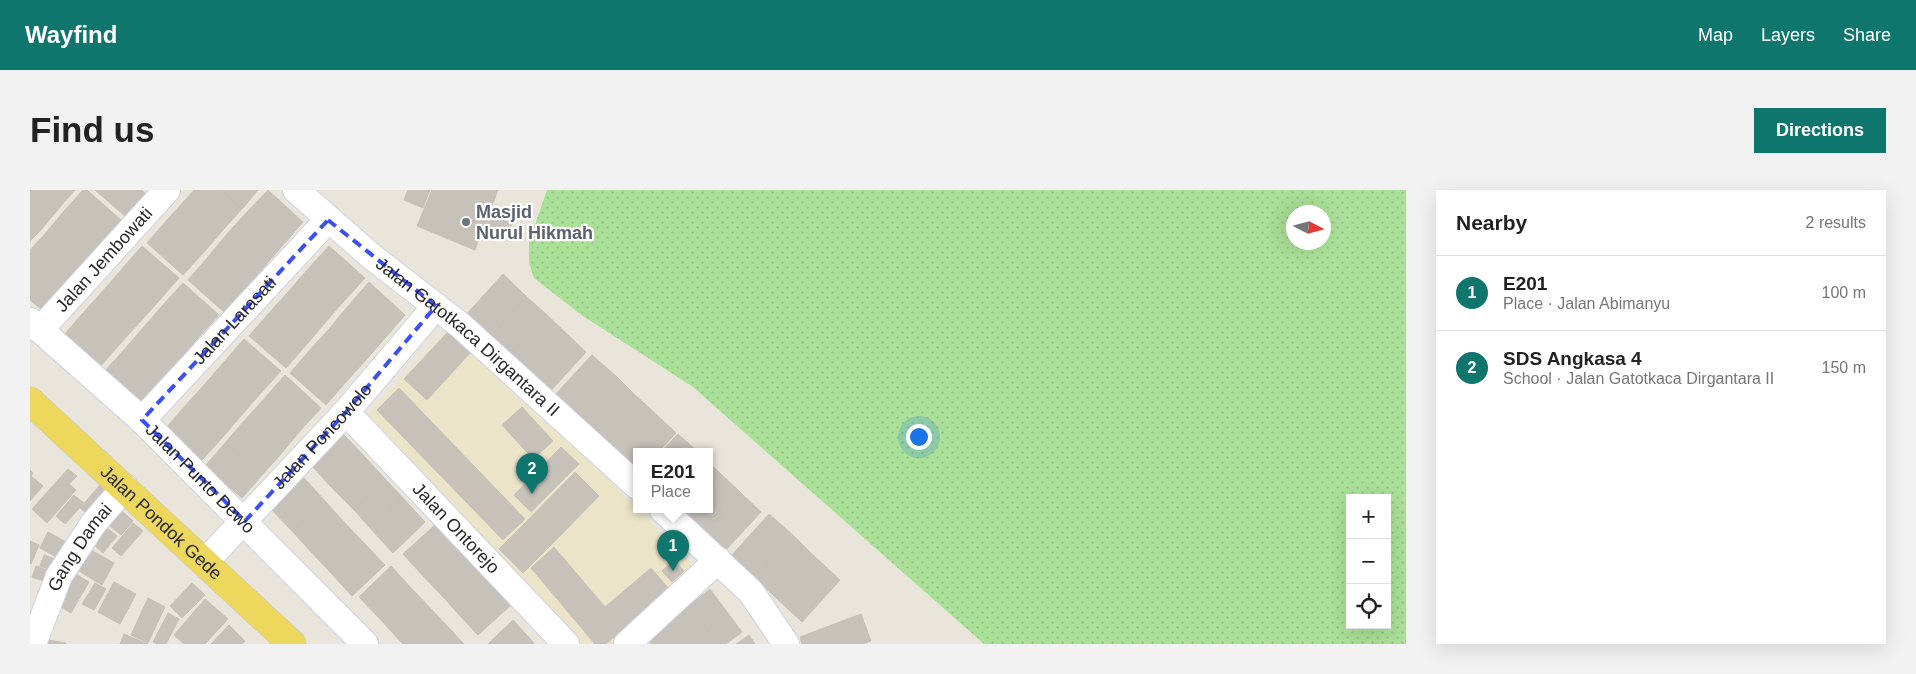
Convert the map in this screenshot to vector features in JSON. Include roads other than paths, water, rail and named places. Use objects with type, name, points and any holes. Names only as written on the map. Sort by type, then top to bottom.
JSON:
[{"type":"main road","name":"Jalan Pondok Gede","points":[[30,400],[292,644]]},
{"type":"street","name":"Jalan Jembowati","points":[[35,325],[167,190]]},
{"type":"street","name":"Jalan Gatotkaca Dirgantara II","points":[[296,190],[328,220],[460,325],[633,482]]},
{"type":"street","name":"Jalan Larasati","points":[[142,420],[328,220]]},
{"type":"street","name":"Jalan Poncowolo","points":[[205,562],[346,412],[436,306]]},
{"type":"street","name":"Jalan Punto Dewo","points":[[35,325],[142,420],[245,521],[364,644]]},
{"type":"street","name":"Jalan Ontorejo","points":[[346,412],[566,644]]},
{"type":"street","name":"Gang Damai","points":[[33,644],[59,576],[93,524],[125,487]]},
{"type":"street","points":[[666,513],[752,592],[786,644]]},
{"type":"street","points":[[627,644],[718,560]]},
{"type":"place","name":"Masjid Nurul Hikmah","points":[[466,222]]},
{"type":"place","name":"SDS Angkasa 4","points":[[532,494]]},
{"type":"place","name":"E201","points":[[673,571]]}]
